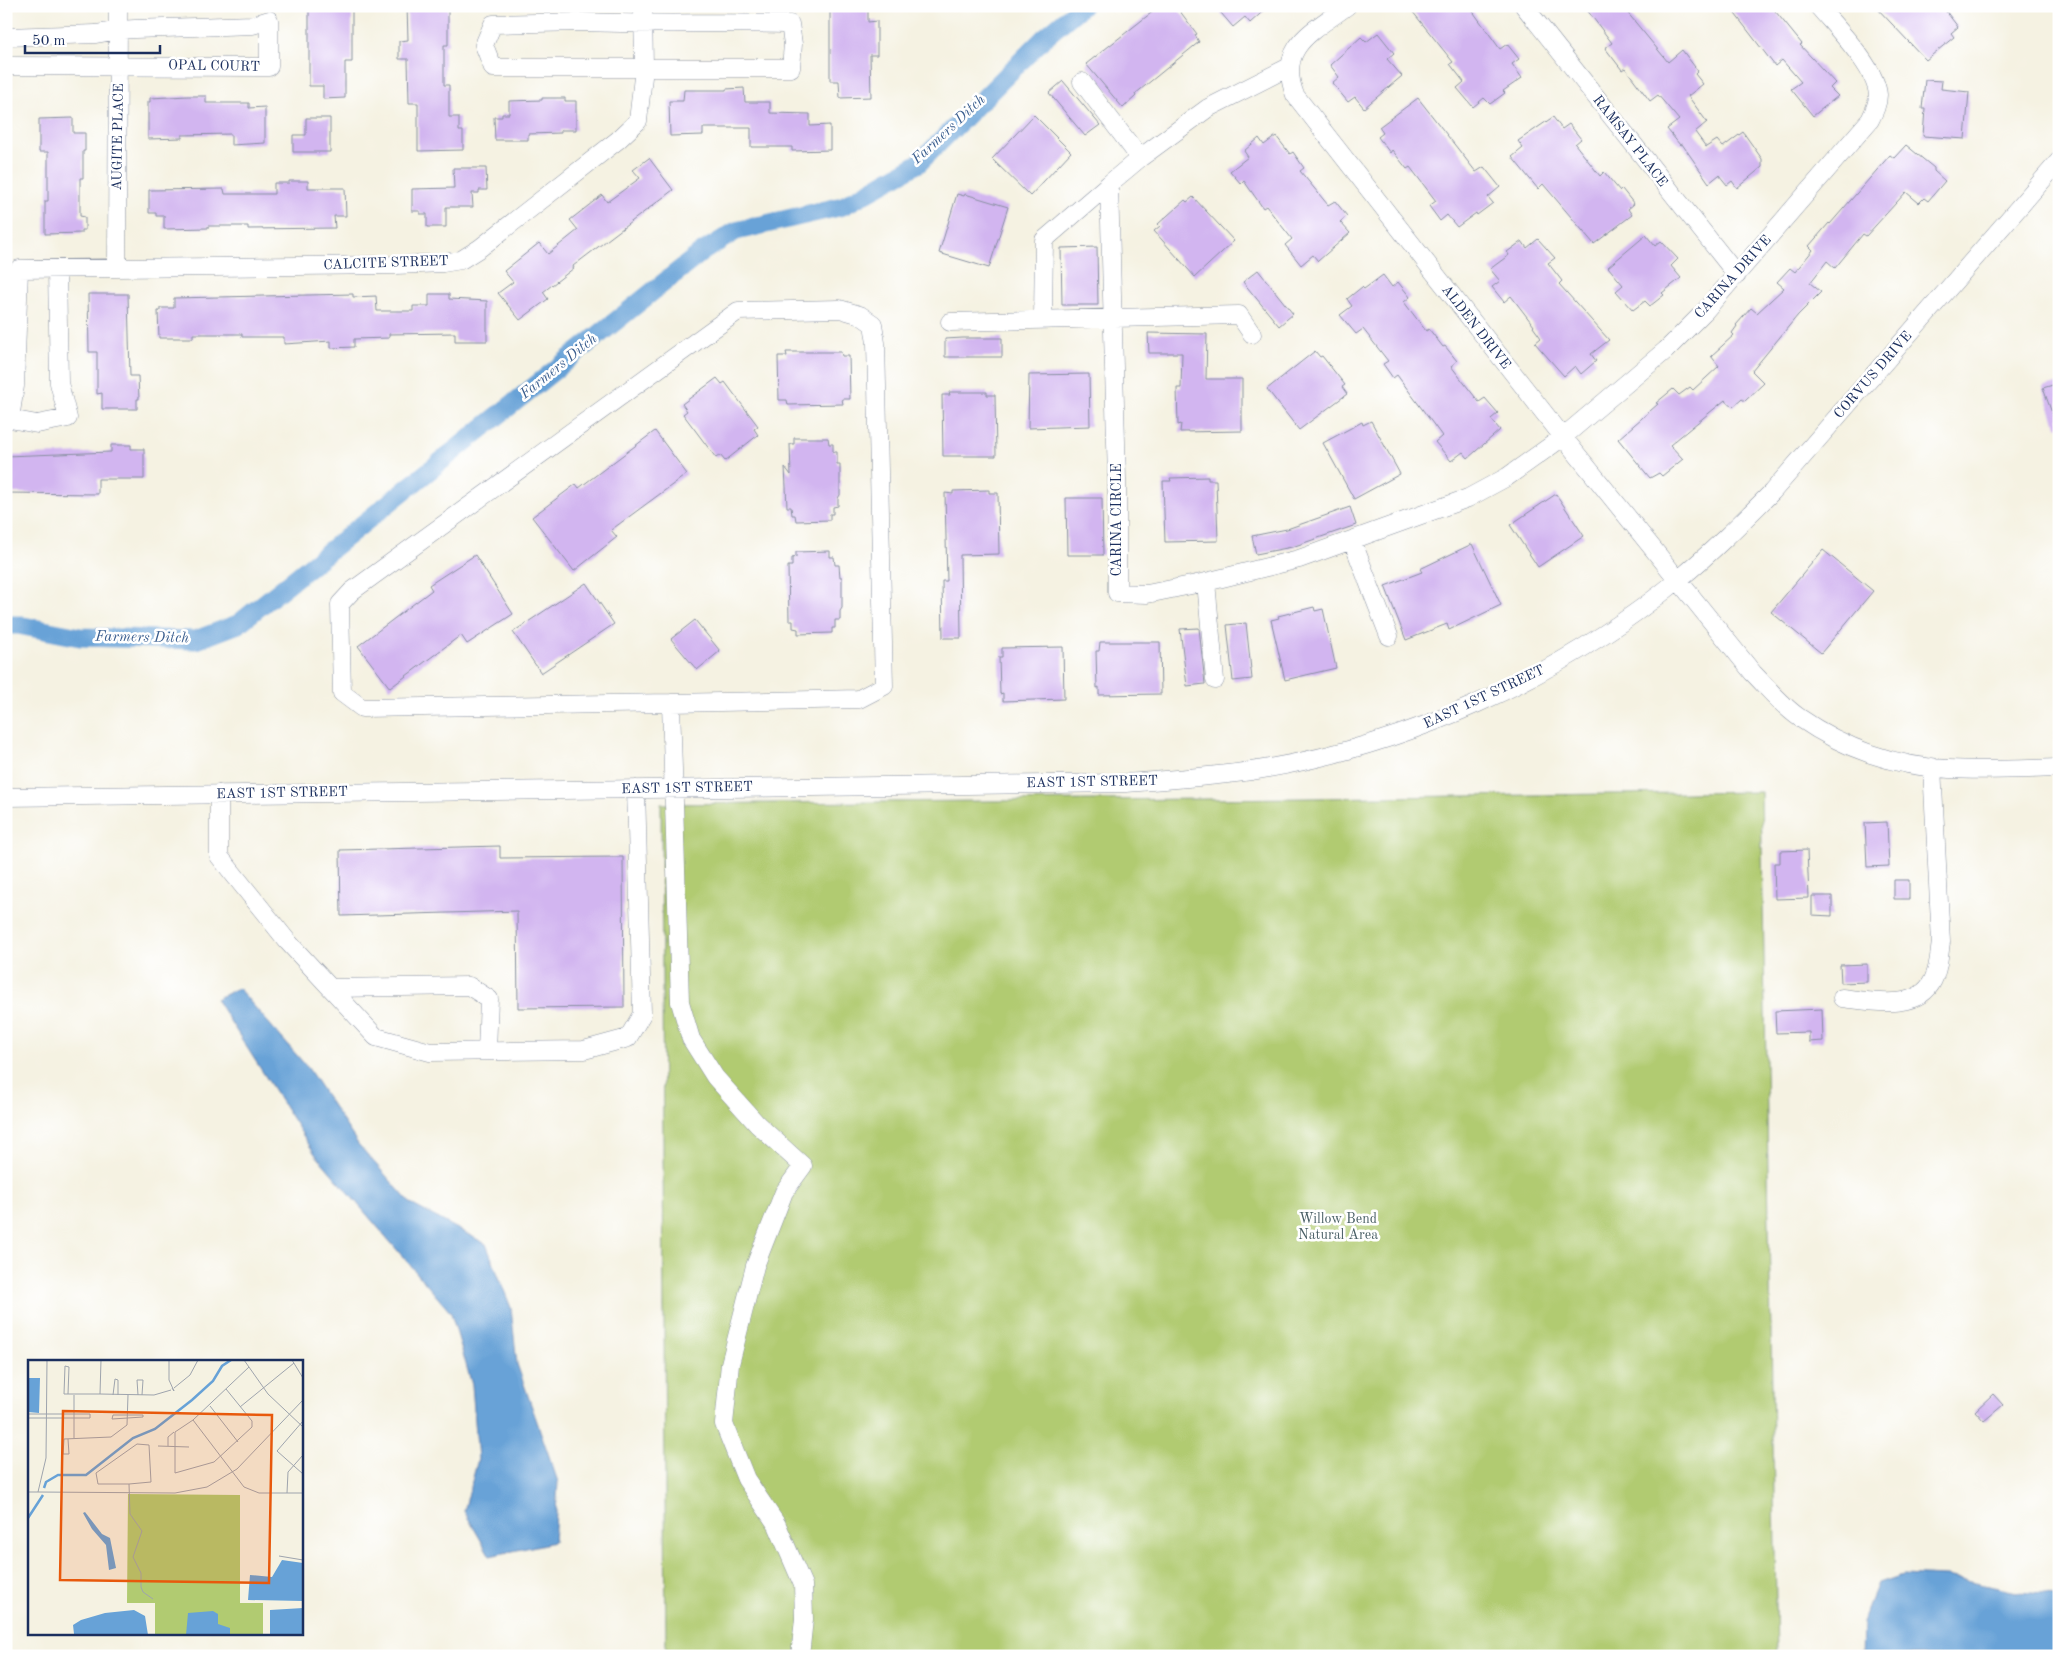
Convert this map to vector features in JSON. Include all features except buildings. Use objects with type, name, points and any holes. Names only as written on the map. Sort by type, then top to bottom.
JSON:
[{"type":"street","name":"AUGITE PLACE","points":[[117,267],[118,6]]},
{"type":"street","name":"CALCITE STREET","points":[[57,269],[59,383],[68,418],[37,424],[10,419],[15,386],[18,269],[396,265],[443,263],[462,260],[618,140],[638,121],[644,68],[643,6]]},
{"type":"street","points":[[1043,320],[1044,240],[1140,158],[1208,108],[1289,67],[1291,58],[1304,39],[1347,6]]},
{"type":"street","name":"RAMSAY PLACE","points":[[1524,6],[1737,274]]},
{"type":"street","name":"CARINA DRIVE","points":[[1563,437],[1666,350],[1704,312],[1870,120],[1876,108],[1878,96],[1875,81],[1869,69],[1818,6]]},
{"type":"street","name":"OPAL COURT","points":[[6,36],[96,34],[119,30],[253,25],[269,20],[270,67],[119,65]]},
{"type":"street","points":[[582,22],[642,25],[718,22],[790,24],[794,44],[791,68],[493,68],[484,45],[493,24],[582,22]]},
{"type":"street","points":[[6,66],[119,65]]},
{"type":"street","name":"ALDEN DRIVE","points":[[1289,67],[1289,80],[1295,95],[1563,437],[1678,580]]},
{"type":"street","points":[[1082,82],[1140,158]]},
{"type":"street","name":"CORVUS DRIVE","points":[[1678,580],[1726,538],[1772,492],[2059,161]]},
{"type":"street","name":"CARINA CIRCLE","points":[[1109,184],[1117,479],[1117,594],[1147,594],[1206,582],[1299,559],[1468,498],[1507,477],[1563,437]]},
{"type":"street","points":[[840,310],[860,315],[873,324],[876,343],[884,686],[859,700],[671,703],[362,708],[342,693],[340,604],[352,590],[738,311],[840,310]]},
{"type":"street","points":[[950,322],[1240,315],[1252,334]]},
{"type":"street","points":[[1352,540],[1389,636]]},
{"type":"street","points":[[1678,580],[1753,673],[1788,709],[1828,736],[1872,755],[1910,764],[1948,769],[2059,768]]},
{"type":"street","name":"EAST 1ST STREET","points":[[6,797],[1126,783],[1190,779],[1252,771],[1314,759],[1400,734],[1434,722],[1491,697],[1548,668],[1602,636],[1678,580]]},
{"type":"street","points":[[1206,582],[1215,680]]},
{"type":"street","points":[[671,703],[672,788],[680,1002],[691,1039],[716,1077],[757,1124],[803,1166],[784,1192],[755,1266],[730,1364],[724,1424],[746,1478],[777,1525],[803,1585],[804,1619],[800,1656]]},
{"type":"street","points":[[1842,998],[1881,1002],[1905,1001],[1924,993],[1933,982],[1939,964],[1941,942],[1932,767]]},
{"type":"street","points":[[219,794],[219,856],[288,942],[376,1036],[430,1052],[584,1050],[628,1038],[642,1014],[636,789]]},
{"type":"street","points":[[332,988],[469,986],[489,999],[487,1051]]},
{"type":"green space","name":"Willow Bend Natural Area","points":[[1761,792],[1777,1656],[666,1656],[661,804]]},
{"type":"water","points":[[238,988],[308,1068],[358,1144],[411,1204],[486,1244],[511,1308],[517,1364],[558,1482],[554,1542],[490,1556],[464,1511],[478,1459],[472,1385],[451,1313],[315,1154],[216,999]]},
{"type":"water","points":[[1902,1575],[1946,1577],[2017,1592],[2059,1595],[2059,1656],[1861,1656],[1862,1623],[1878,1583]]},
{"type":"waterway","name":"Farmers Ditch","points":[[6,625],[18,625],[80,637],[196,640],[238,624],[702,252],[736,231],[843,206],[919,163],[1045,37],[1082,6]]}]
